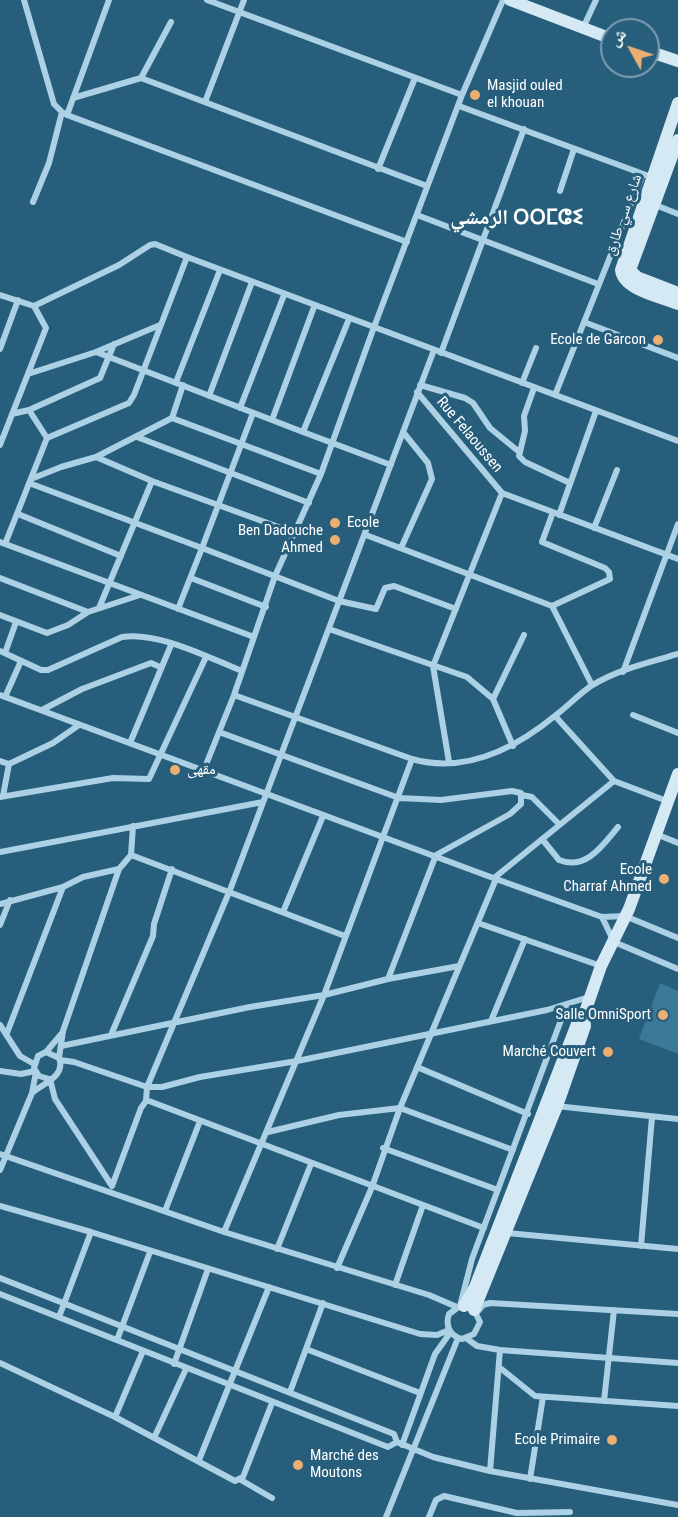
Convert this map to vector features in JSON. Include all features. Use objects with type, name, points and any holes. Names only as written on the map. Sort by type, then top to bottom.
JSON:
[{"type":"street","points":[[24,0],[54,104],[65,114],[406,242]]},
{"type":"street","points":[[33,202],[109,0]]},
{"type":"street","points":[[207,0],[462,95]]},
{"type":"street","points":[[205,102],[244,0]]},
{"type":"street","points":[[202,772],[234,695],[275,576],[321,474],[462,95],[503,0]]},
{"type":"street","points":[[510,0],[600,34]]},
{"type":"street","points":[[583,28],[596,0]]},
{"type":"street","points":[[141,78],[171,22]]},
{"type":"street","points":[[660,55],[678,61]]},
{"type":"street","points":[[73,98],[141,78],[428,186]]},
{"type":"street","points":[[378,169],[415,78]]},
{"type":"street","name":"شارع سي طارق","points":[[678,103],[674,138],[626,270],[621,275],[630,285],[678,304]]},
{"type":"street","points":[[459,106],[648,175],[598,284],[555,395]]},
{"type":"street","points":[[112,1186],[141,1108],[146,1101],[147,1088],[230,890],[366,535],[417,392],[437,351],[483,241],[524,129]]},
{"type":"street","name":"شارع سي طارق","points":[[649,203],[648,175],[674,138]]},
{"type":"street","points":[[560,191],[574,149]]},
{"type":"street","points":[[649,203],[678,214]]},
{"type":"street","points":[[417,215],[598,284]]},
{"type":"street","points":[[34,306],[119,266],[155,244],[314,307],[374,327],[678,441]]},
{"type":"street","points":[[188,257],[129,403],[47,438],[18,514],[3,543],[254,637]]},
{"type":"street","points":[[172,418],[179,384],[220,270]]},
{"type":"street","name":"شارع سي طارق","points":[[626,270],[637,277],[678,293]]},
{"type":"street","points":[[209,396],[252,282]]},
{"type":"street","points":[[0,295],[34,306],[46,328],[0,445]]},
{"type":"street","points":[[240,408],[284,295]]},
{"type":"street","points":[[0,349],[18,300]]},
{"type":"street","points":[[272,420],[314,307]]},
{"type":"street","points":[[303,432],[349,319]]},
{"type":"street","points":[[584,322],[678,358]]},
{"type":"street","points":[[28,374],[96,352],[160,325]]},
{"type":"street","points":[[12,414],[29,410],[100,378],[114,344]]},
{"type":"street","points":[[522,383],[536,348]]},
{"type":"street","points":[[96,352],[391,465]]},
{"type":"street","points":[[420,385],[465,398],[473,403],[490,428],[518,451],[525,462],[570,483]]},
{"type":"street","points":[[518,451],[525,431],[524,416],[534,388]]},
{"type":"street","name":"Rue Felaoussen","points":[[417,392],[502,493]]},
{"type":"street","points":[[29,410],[47,438]]},
{"type":"street","points":[[552,606],[610,579],[609,572],[605,568],[542,542],[570,483],[596,411]]},
{"type":"street","points":[[178,609],[253,413]]},
{"type":"street","points":[[31,482],[96,457],[172,418],[321,474]]},
{"type":"street","points":[[401,548],[432,478],[428,463],[403,432]]},
{"type":"street","points":[[137,437],[309,503]]},
{"type":"street","points":[[96,457],[152,481],[295,533]]},
{"type":"street","points":[[594,528],[617,470]]},
{"type":"street","points":[[99,608],[152,481]]},
{"type":"street","points":[[31,482],[134,524],[339,601],[376,609],[385,588],[394,586],[456,609]]},
{"type":"street","points":[[449,762],[434,666],[502,493],[678,559]]},
{"type":"street","points":[[18,514],[121,555]]},
{"type":"street","points":[[623,672],[678,524]]},
{"type":"street","points":[[366,535],[552,606],[592,685]]},
{"type":"street","points":[[0,578],[87,612]]},
{"type":"street","points":[[190,578],[266,607]]},
{"type":"street","points":[[0,615],[47,633],[68,625],[87,612],[140,594]]},
{"type":"street","points":[[16,622],[2,652],[41,670],[48,670],[122,637],[132,635],[155,638],[242,671]]},
{"type":"street","points":[[329,629],[467,677],[493,699],[513,746]]},
{"type":"street","points":[[493,699],[524,634]]},
{"type":"street","points":[[129,743],[171,645]]},
{"type":"street","points":[[234,695],[431,764],[492,756],[513,746],[555,717],[592,685],[678,654]]},
{"type":"street","points":[[9,764],[2,796],[113,778],[148,780],[162,757],[206,657]]},
{"type":"street","points":[[21,661],[3,696],[129,743],[264,799],[323,816],[436,855],[602,917],[625,916],[678,938]]},
{"type":"street","points":[[42,711],[66,696],[135,667],[151,663],[160,667]]},
{"type":"street","points":[[633,716],[678,733]]},
{"type":"street","points":[[555,717],[614,781],[666,801]]},
{"type":"street","points":[[0,761],[9,764],[52,743],[79,725]]},
{"type":"street","points":[[219,732],[399,798],[441,800],[512,791],[532,797],[559,824]]},
{"type":"street","points":[[224,1232],[263,1145],[324,995],[412,759]]},
{"type":"street","points":[[466,1308],[552,1105],[577,1023],[584,1015],[601,966],[625,916],[666,801],[678,774]]},
{"type":"street","points":[[337,1268],[372,1186],[399,1108],[495,878],[614,781]]},
{"type":"street","points":[[388,979],[436,855],[510,814],[521,804],[522,795]]},
{"type":"street","points":[[0,852],[264,799]]},
{"type":"street","points":[[283,912],[323,816]]},
{"type":"street","points":[[32,1093],[60,1072],[63,1031],[119,869],[131,855],[133,826]]},
{"type":"street","points":[[542,839],[559,860],[573,862],[590,858],[618,827]]},
{"type":"street","points":[[655,834],[678,843]]},
{"type":"street","points":[[131,855],[230,890],[345,936]]},
{"type":"street","points":[[0,904],[63,887],[82,877],[119,869]]},
{"type":"street","points":[[111,1035],[153,936],[154,924],[172,869]]},
{"type":"street","points":[[6,1033],[63,887]]},
{"type":"street","points":[[0,925],[10,900]]},
{"type":"street","points":[[602,917],[614,942],[678,969]]},
{"type":"street","points":[[478,923],[601,966]]},
{"type":"street","points":[[491,1021],[525,939]]},
{"type":"street","points":[[61,1046],[174,1022],[324,995],[388,979],[459,966]]},
{"type":"street","points":[[46,1052],[60,1059],[147,1088],[162,1087],[200,1077],[297,1061],[430,1034],[591,997]]},
{"type":"street","points":[[466,1308],[484,1228],[567,1004]]},
{"type":"street","points":[[0,1025],[20,1056],[49,1079],[55,1099],[112,1186],[114,1194]]},
{"type":"street","points":[[0,1170],[3,1155],[32,1093],[38,1056],[46,1052],[63,1031]]},
{"type":"street","points":[[417,1067],[528,1114]]},
{"type":"street","points":[[0,1071],[21,1074],[35,1069]]},
{"type":"street","points":[[146,1101],[484,1228]]},
{"type":"street","points":[[552,1105],[678,1119]]},
{"type":"street","points":[[268,1132],[339,1115],[399,1108],[513,1150]]},
{"type":"street","points":[[641,1246],[652,1117]]},
{"type":"street","points":[[165,1211],[200,1121]]},
{"type":"street","points":[[384,1148],[498,1190]]},
{"type":"street","points":[[466,1308],[507,1233],[533,1152]]},
{"type":"street","points":[[3,1155],[224,1232],[466,1308],[479,1326],[469,1339]]},
{"type":"street","points":[[277,1249],[312,1164]]},
{"type":"street","points":[[395,1285],[423,1205]]},
{"type":"street","points":[[0,1206],[420,1334],[448,1333],[500,1350],[678,1363]]},
{"type":"street","points":[[59,1317],[91,1232]]},
{"type":"street","points":[[507,1233],[678,1249]]},
{"type":"street","points":[[117,1340],[150,1252]]},
{"type":"street","points":[[174,1364],[208,1269]]},
{"type":"street","points":[[0,1278],[394,1434],[399,1444],[413,1451],[490,1471],[678,1505]]},
{"type":"street","points":[[199,1460],[227,1385],[269,1287]]},
{"type":"street","points":[[0,1294],[388,1447],[399,1444]]},
{"type":"street","points":[[290,1392],[323,1303]]},
{"type":"street","points":[[399,1444],[439,1346],[448,1333],[449,1314],[490,1303],[678,1314]]},
{"type":"street","points":[[604,1401],[614,1310]]},
{"type":"street","points":[[386,1517],[458,1338]]},
{"type":"street","points":[[306,1349],[420,1393]]},
{"type":"street","points":[[490,1471],[500,1350]]},
{"type":"street","points":[[115,1417],[143,1351]]},
{"type":"street","points":[[0,1363],[115,1417],[235,1481],[241,1480],[272,1498]]},
{"type":"street","points":[[499,1367],[528,1391],[543,1397],[678,1406]]},
{"type":"street","points":[[154,1438],[186,1369]]},
{"type":"street","points":[[530,1479],[543,1397]]},
{"type":"street","points":[[241,1480],[272,1403]]},
{"type":"street","points":[[429,1517],[436,1500],[444,1496],[518,1513],[570,1512]]},
{"type":"shaded area","name":"Salle OmniSport","points":[[660,983],[678,991],[678,1054],[639,1039]]},
{"type":"place","name":"Masjid ouled el khouan","points":[[475,95]]},
{"type":"place","name":"Ecole de Garcon","points":[[658,340]]},
{"type":"place","name":"Ecole","points":[[335,523]]},
{"type":"place","name":"Ben Dadouche Ahmed","points":[[335,540]]},
{"type":"place","name":"مقهى","points":[[175,770]]},
{"type":"place","name":"Ecole Charraf Ahmed","points":[[664,879]]},
{"type":"place","name":"Salle OmniSport","points":[[663,1015]]},
{"type":"place","name":"Marché Couvert","points":[[608,1052]]},
{"type":"place","name":"Ecole Primaire","points":[[612,1440]]},
{"type":"place","name":"Marché des Moutons","points":[[298,1465]]},
{"type":"district","name":"الرمشي ⵔⵔⵎⵛⵉ","points":[[517,219]]}]
